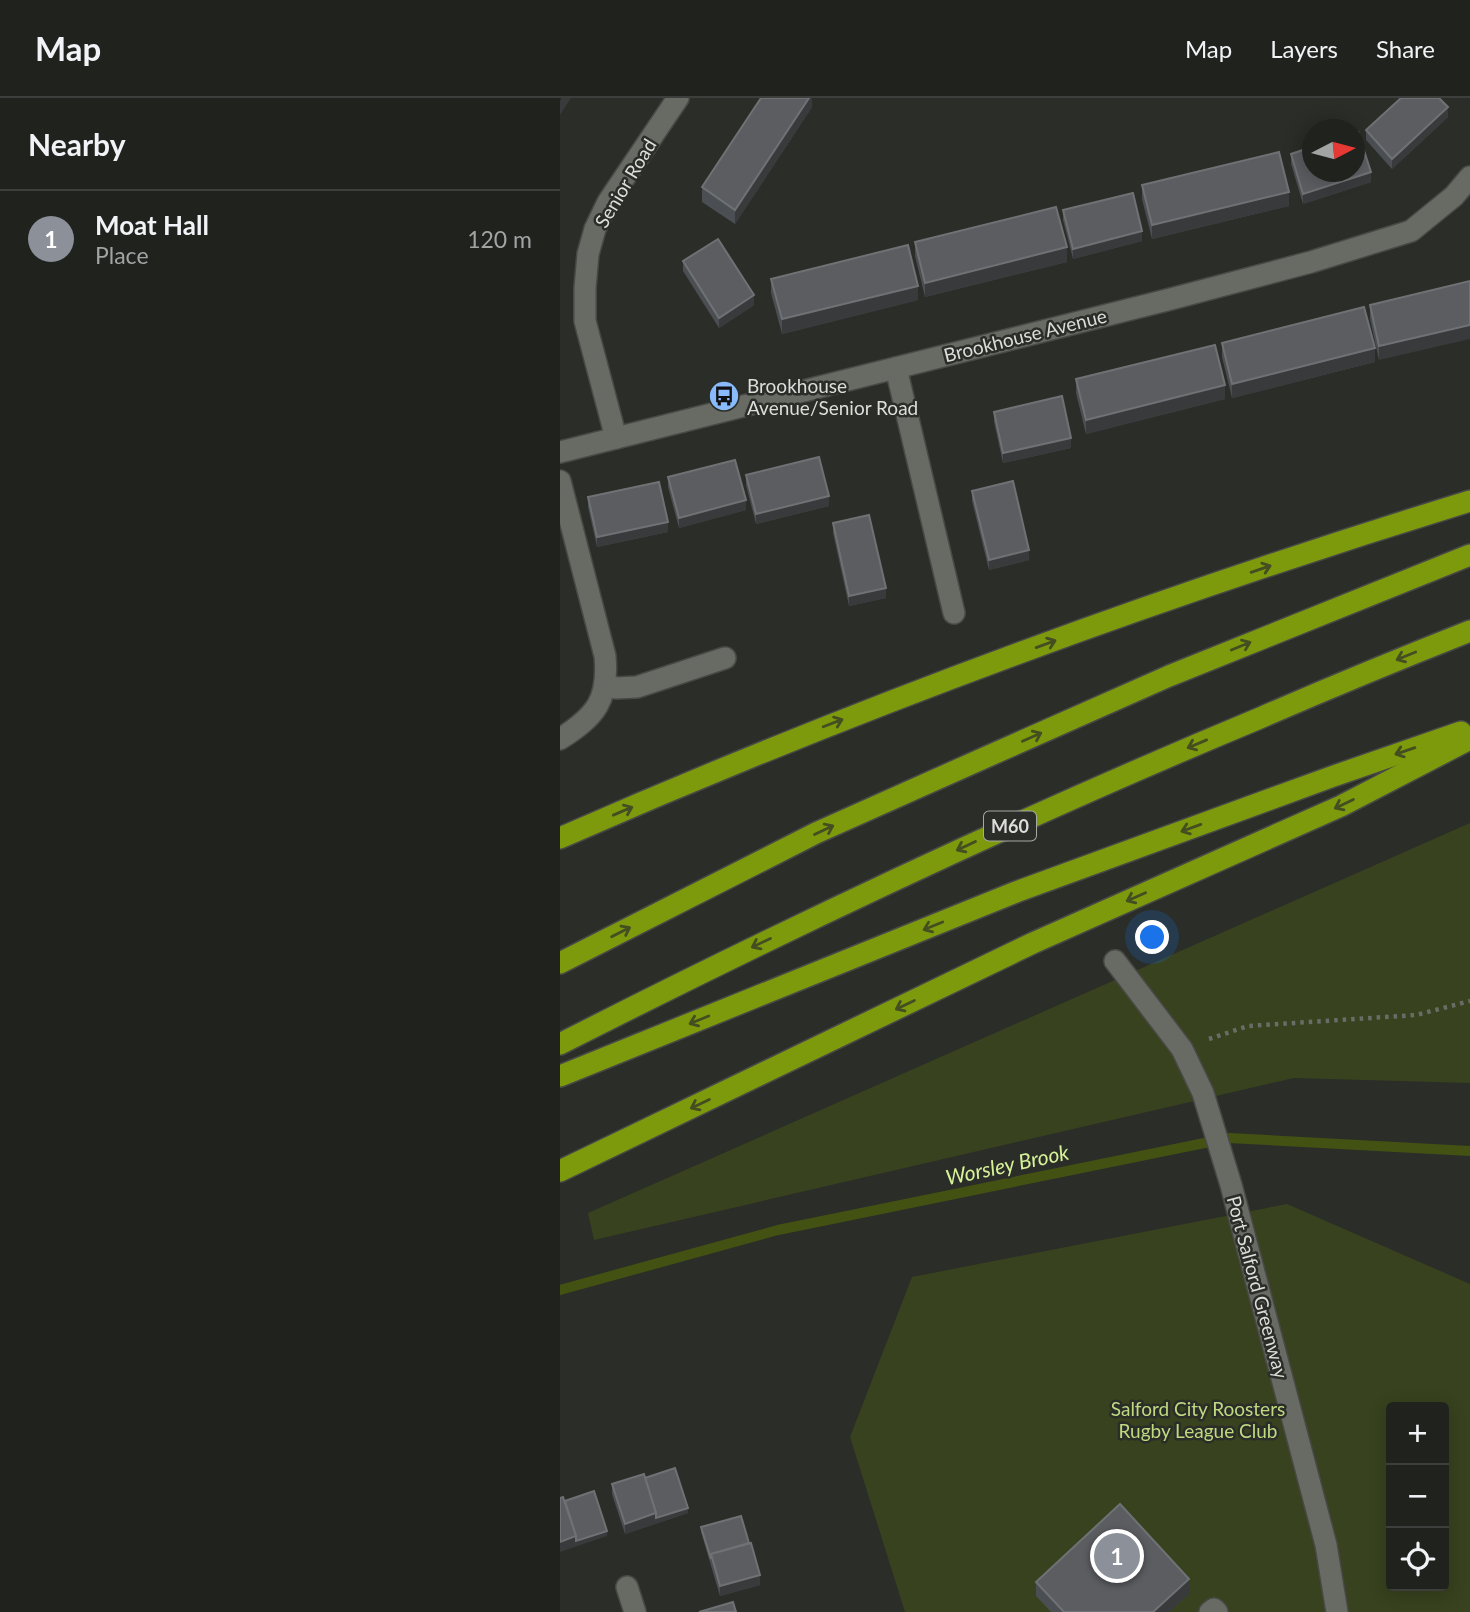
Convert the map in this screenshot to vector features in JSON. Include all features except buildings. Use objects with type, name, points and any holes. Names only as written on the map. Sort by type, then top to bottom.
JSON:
[{"type":"highway","points":[[560,838],[801,736],[938,682],[1099,624],[1470,501]]},
{"type":"highway","points":[[560,963],[817,833],[993,754],[1169,676],[1470,555]]},
{"type":"highway","name":"M60","points":[[560,1044],[890,881],[1021,821],[1412,653],[1470,632]]},
{"type":"highway","points":[[560,1076],[1016,892],[1331,776],[1470,729]]},
{"type":"highway","points":[[560,1171],[1033,943],[1341,806],[1470,739]]},
{"type":"street","name":"Senior Road","points":[[616,438],[585,321],[588,254],[595,229],[608,202],[678,98]]},
{"type":"street","name":"Brookhouse Avenue","points":[[560,452],[1167,300],[1411,231],[1454,196],[1470,177]]},
{"type":"street","points":[[896,368],[954,613]]},
{"type":"street","points":[[560,481],[605,656],[604,692],[595,711],[560,739]]},
{"type":"street","points":[[605,685],[616,688],[637,687],[725,658]]},
{"type":"street","name":"Port Salford Greenway","points":[[1115,961],[1182,1049],[1203,1093],[1231,1185],[1326,1545],[1337,1612]]},
{"type":"street","points":[[627,1587],[635,1612]]},
{"type":"street","points":[[1210,1612],[1214,1609],[1217,1612]]},
{"type":"path","points":[[1182,1049],[1248,1026],[1416,1015],[1470,1001]]},
{"type":"green space","points":[[1470,823],[1470,1083],[1294,1078],[594,1240],[588,1213]]},
{"type":"green space","name":"Salford City Roosters Rugby League Club","points":[[1287,1204],[1470,1284],[1470,1612],[905,1612],[850,1437],[912,1277]]},
{"type":"waterway","name":"Worsley Brook","points":[[560,1290],[778,1230],[1229,1138],[1470,1151]]},
{"type":"place","name":"Brookhouse Avenue/Senior Road","points":[[724,396]]},
{"type":"place","name":"Moat Hall","points":[[1117,1556]]}]
